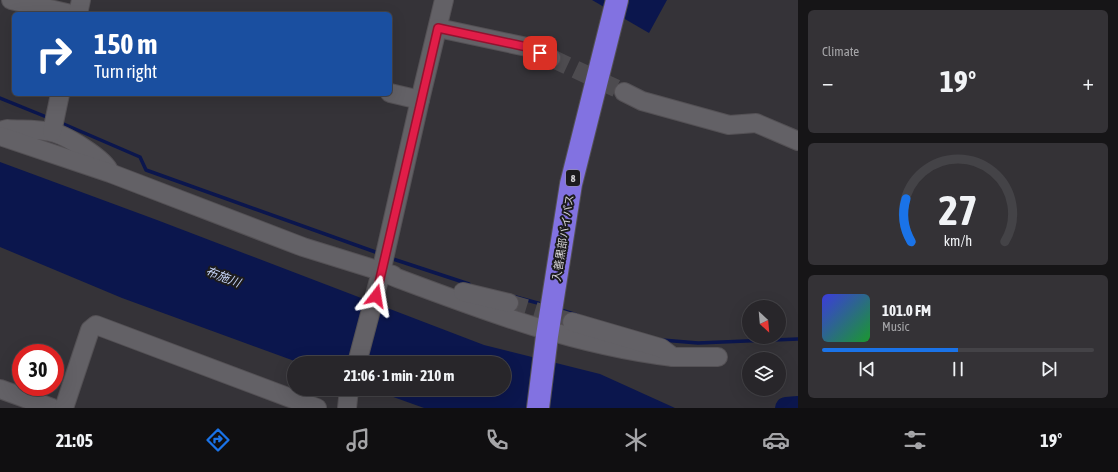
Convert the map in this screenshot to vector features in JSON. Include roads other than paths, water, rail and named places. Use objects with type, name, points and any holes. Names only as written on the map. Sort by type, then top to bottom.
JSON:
[{"type":"highway","name":"入善黒部バイパス","points":[[538,408],[547,334],[571,184],[610,21],[617,0]]},
{"type":"street","points":[[11,0],[62,12]]},
{"type":"street","points":[[78,12],[81,0]]},
{"type":"street","points":[[358,356],[380,278],[444,0]]},
{"type":"street","points":[[438,28],[527,47],[551,58]]},
{"type":"street","points":[[624,92],[642,101],[729,125],[756,123],[798,141]]},
{"type":"street","points":[[392,93],[420,100]]},
{"type":"street","points":[[52,132],[60,96]]},
{"type":"street","points":[[0,131],[7,129],[52,132],[88,150],[107,164],[110,173]]},
{"type":"street","points":[[0,136],[110,173],[380,278],[467,304],[547,334],[596,345],[674,357],[718,357]]},
{"type":"street","points":[[380,278],[509,303]]},
{"type":"street","points":[[572,322],[661,348],[674,357]]},
{"type":"street","points":[[64,408],[90,330],[96,325],[317,408]]},
{"type":"street","points":[[0,390],[52,408]]},
{"type":"water","points":[[592,0],[667,0],[649,33]]},
{"type":"water","points":[[0,162],[157,220],[484,345],[600,374],[675,408],[424,408],[391,396],[511,396],[511,356],[287,356],[287,358],[122,298],[0,247]]},
{"type":"waterway","points":[[0,98],[49,118]]},
{"type":"waterway","points":[[59,122],[140,157],[146,170],[381,254]]},
{"type":"waterway","points":[[390,258],[469,284]]},
{"type":"waterway","points":[[512,296],[545,305]]},
{"type":"waterway","points":[[558,309],[577,315]]},
{"type":"waterway","points":[[662,340],[698,343],[798,339]]},
{"type":"waterway","name":"布施川","points":[[786,408],[798,407]]},
{"type":"tunnel","points":[[551,58],[624,92]]},
{"type":"tunnel","points":[[509,303],[572,322]]}]
